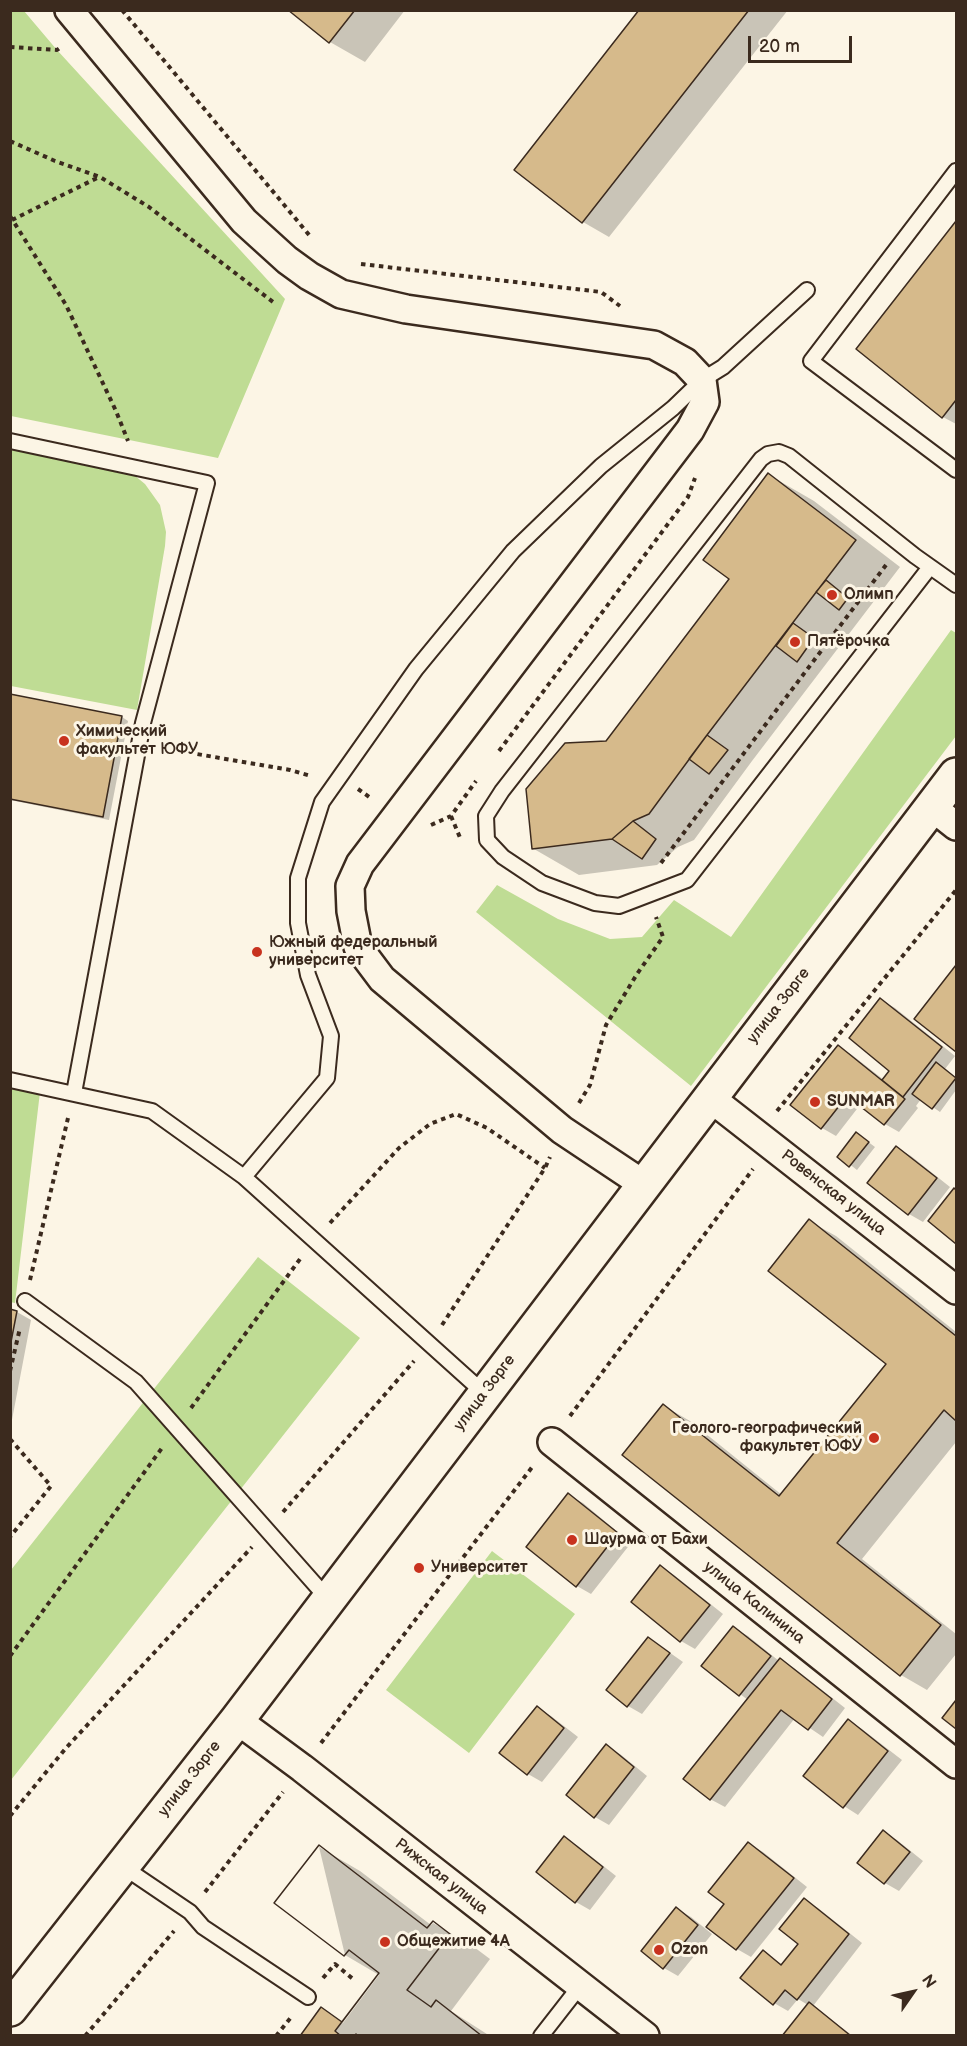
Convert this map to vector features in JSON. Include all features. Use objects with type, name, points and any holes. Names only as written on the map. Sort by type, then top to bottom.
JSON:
[{"type":"main road","name":"улица Зорге","points":[[10,2009],[237,1720],[709,1097],[944,817],[957,775]]},
{"type":"street","points":[[69,10],[244,221],[287,260],[309,276],[341,294],[406,309],[654,345],[685,362],[702,380],[705,402],[690,430],[360,864],[350,886],[351,911],[358,947],[382,979],[562,1130],[643,1184]]},
{"type":"street","name":"Ровенская улица","points":[[709,1097],[957,1290]]},
{"type":"street","name":"улица Калинина","points":[[552,1442],[957,1764]]},
{"type":"street","name":"Рижская улица","points":[[237,1720],[302,1768],[645,2036]]},
{"type":"lane","points":[[957,171],[811,361],[957,470]]},
{"type":"lane","points":[[244,1177],[327,1078],[331,1036],[308,975],[298,923],[298,878],[322,802],[416,669],[513,551],[601,466],[673,408],[702,380],[723,367],[807,290]]},
{"type":"lane","points":[[10,441],[207,483],[139,743],[74,1094]]},
{"type":"lane","points":[[930,567],[687,880],[619,906],[596,903],[542,883],[502,857],[487,840],[486,816],[502,791],[761,459],[768,454],[779,452],[789,456],[930,567],[957,585]]},
{"type":"lane","points":[[10,1080],[152,1111],[244,1177],[484,1393]]},
{"type":"lane","points":[[25,1301],[136,1382],[328,1599]]},
{"type":"lane","points":[[122,1866],[189,1912],[203,1927],[308,1997]]},
{"type":"lane","points":[[541,2036],[580,1986]]},
{"type":"path","points":[[122,10],[313,239]]},
{"type":"path","points":[[10,47],[57,50]]},
{"type":"path","points":[[10,141],[54,161],[100,177],[149,207],[273,302]]},
{"type":"path","points":[[100,177],[11,218],[66,305],[116,411],[139,469]]},
{"type":"path","points":[[353,263],[601,292],[618,306],[627,308]]},
{"type":"path","points":[[492,759],[688,497],[697,475]]},
{"type":"path","points":[[653,893],[648,880],[887,564]]},
{"type":"path","points":[[139,743],[290,770],[361,790],[416,831],[451,816],[478,778]]},
{"type":"path","points":[[552,1442],[764,1140],[957,890]]},
{"type":"path","points":[[588,1107],[580,1101],[590,1085],[606,1025],[663,937],[652,908]]},
{"type":"path","points":[[10,1371],[74,1094]]},
{"type":"path","points":[[10,1656],[313,1240],[399,1148],[430,1124],[456,1114],[487,1128],[545,1168]]},
{"type":"path","points":[[10,1816],[66,1748],[268,1530],[430,1342],[545,1168],[562,1130]]},
{"type":"path","points":[[10,1439],[51,1486],[10,1537]]},
{"type":"path","points":[[308,1997],[335,1964],[353,1979]]},
{"type":"green space","points":[[10,11],[24,11],[285,299],[218,458],[11,416]]},
{"type":"green space","points":[[10,447],[129,471],[145,484],[160,505],[166,532],[165,546],[137,710],[11,686]]},
{"type":"green space","points":[[951,630],[956,633],[956,736],[691,1086],[476,912],[497,885],[558,919],[610,939],[642,937],[674,900],[731,937]]},
{"type":"green space","points":[[10,1086],[40,1092],[15,1303],[10,1302]]},
{"type":"green space","points":[[258,1257],[360,1338],[11,1780],[11,1570]]},
{"type":"green space","points":[[492,1551],[575,1614],[469,1753],[386,1690]]},
{"type":"building","points":[[288,10],[355,10],[329,43]]},
{"type":"building","points":[[639,10],[749,10],[582,223],[514,170]]},
{"type":"building","points":[[956,221],[956,400],[942,418],[856,349]]},
{"type":"building","points":[[768,473],[856,540],[649,814],[633,821],[612,839],[532,849],[526,789],[565,743],[606,741],[729,579],[703,560]]},
{"type":"building","name":"Олимп","points":[[826,580],[848,598],[839,610],[816,592]]},
{"type":"building","name":"Пятёрочка","points":[[793,623],[814,638],[797,662],[776,646]]},
{"type":"building","name":"Химический факультет ЮФУ","points":[[10,694],[122,716],[103,817],[10,799]]},
{"type":"building","points":[[707,735],[728,750],[709,774],[689,759]]},
{"type":"building","points":[[633,821],[656,839],[642,859],[612,839]]},
{"type":"building","points":[[956,965],[956,1052],[914,1019]]},
{"type":"building","points":[[880,998],[942,1047],[903,1097],[882,1080],[889,1071],[849,1038]]},
{"type":"building","points":[[838,1045],[905,1099],[884,1125],[847,1096],[821,1129],[790,1105]]},
{"type":"building","points":[[936,1062],[956,1078],[932,1109],[912,1094]]},
{"type":"building","points":[[856,1132],[869,1142],[849,1167],[837,1157]]},
{"type":"building","points":[[896,1146],[937,1178],[908,1215],[867,1183]]},
{"type":"building","points":[[954,1188],[956,1190],[956,1244],[928,1221]]},
{"type":"building","name":"Геолого-географический факультет ЮФУ","points":[[809,1219],[956,1336],[956,1421],[944,1410],[837,1543],[941,1625],[900,1676],[622,1455],[663,1404],[779,1496],[886,1364],[768,1271]]},
{"type":"building","points":[[10,1309],[17,1311],[10,1347]]},
{"type":"building","name":"Шаурма от Бахи","points":[[568,1493],[618,1533],[576,1587],[526,1547]]},
{"type":"building","points":[[660,1565],[710,1605],[680,1642],[631,1602]]},
{"type":"building","points":[[733,1626],[771,1656],[739,1696],[701,1666]]},
{"type":"building","points":[[648,1637],[670,1653],[627,1707],[606,1690]]},
{"type":"building","points":[[780,1658],[832,1699],[808,1730],[781,1710],[710,1800],[683,1779]]},
{"type":"building","points":[[956,1700],[956,1729],[942,1718]]},
{"type":"building","points":[[537,1706],[564,1728],[527,1775],[499,1753]]},
{"type":"building","points":[[848,1719],[888,1751],[843,1808],[803,1776]]},
{"type":"building","points":[[606,1744],[634,1767],[594,1818],[566,1795]]},
{"type":"building","points":[[883,1830],[910,1852],[884,1884],[857,1863]]},
{"type":"building","points":[[564,1836],[603,1867],[575,1903],[536,1872]]},
{"type":"building","points":[[748,1842],[794,1878],[736,1950],[706,1927],[724,1904],[708,1892]]},
{"type":"building","name":"Общежитие 4А","points":[[319,1845],[427,1928],[433,1921],[450,1934],[407,1990],[431,2007],[436,2000],[482,2036],[300,2036],[321,2007],[342,2022],[379,1973],[349,1950],[344,1956],[274,1903]]},
{"type":"building","name":"Общежитие 4А","points":[[319,1845],[427,1928],[433,1921],[450,1934],[407,1990],[431,2007],[436,2000],[482,2036],[358,2036],[356,2034],[341,2036],[335,2031],[379,1973],[349,1950],[344,1956],[274,1903]]},
{"type":"building","points":[[804,1898],[849,1934],[797,2000],[785,1990],[773,2005],[740,1978],[763,1950],[781,1965],[798,1944],[779,1929]]},
{"type":"building","points":[[676,1907],[698,1925],[663,1969],[641,1951]]},
{"type":"building","points":[[809,2002],[851,2036],[782,2036]]},
{"type":"place","name":"Олимп","points":[[832,595]]},
{"type":"place","name":"Пятёрочка","points":[[795,642]]},
{"type":"place","name":"Химический факультет ЮФУ","points":[[64,741]]},
{"type":"place","name":"Южный федеральный университет","points":[[257,952]]},
{"type":"place","name":"SUNMAR","points":[[815,1102]]},
{"type":"place","name":"Геолого-географический факультет ЮФУ","points":[[874,1438]]},
{"type":"place","name":"Шаурма от Бахи","points":[[572,1540]]},
{"type":"place","name":"Университет","points":[[419,1568]]},
{"type":"place","name":"Общежитие 4А","points":[[385,1942]]},
{"type":"place","name":"Ozon","points":[[659,1950]]}]
